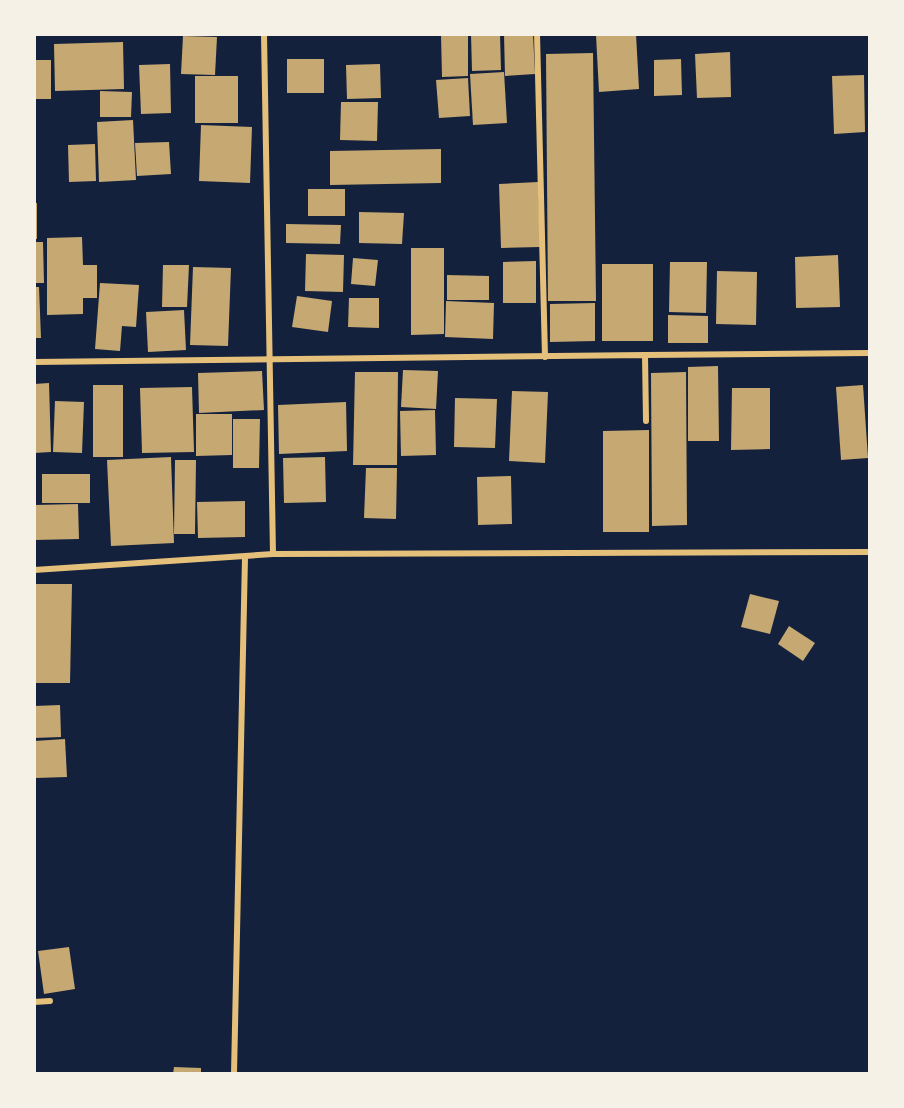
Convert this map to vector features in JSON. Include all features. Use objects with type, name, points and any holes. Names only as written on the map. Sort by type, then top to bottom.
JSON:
[{"type":"street","points":[[264,34],[273,554]]},
{"type":"street","points":[[537,34],[546,357]]},
{"type":"street","points":[[34,362],[269,357],[546,357],[870,353]]},
{"type":"street","points":[[645,354],[646,421]]},
{"type":"street","points":[[34,570],[273,554],[870,552]]},
{"type":"street","points":[[234,1074],[244,557]]},
{"type":"street","points":[[34,1002],[50,1001]]},
{"type":"building","points":[[441,34],[468,34],[468,76],[442,77]]},
{"type":"building","points":[[471,34],[500,34],[501,70],[472,71]]},
{"type":"building","points":[[504,34],[533,34],[535,74],[505,76]]},
{"type":"building","points":[[636,34],[639,89],[599,92],[596,35]]},
{"type":"building","points":[[183,36],[217,37],[215,75],[181,74]]},
{"type":"building","points":[[123,42],[124,89],[55,91],[54,44]]},
{"type":"building","points":[[730,52],[731,97],[697,98],[695,54]]},
{"type":"building","points":[[593,53],[596,301],[548,301],[546,54]]},
{"type":"building","points":[[287,59],[324,59],[324,93],[287,93]]},
{"type":"building","points":[[681,59],[682,95],[654,96],[654,60]]},
{"type":"building","points":[[34,60],[51,60],[51,99],[34,99]]},
{"type":"building","points":[[170,64],[171,113],[141,114],[139,65]]},
{"type":"building","points":[[380,64],[381,98],[347,99],[346,65]]},
{"type":"building","points":[[504,72],[507,123],[473,125],[470,74]]},
{"type":"building","points":[[864,75],[865,132],[834,134],[832,76]]},
{"type":"building","points":[[195,76],[238,76],[238,123],[195,123]]},
{"type":"building","points":[[468,78],[470,116],[439,118],[436,80]]},
{"type":"building","points":[[100,91],[132,92],[131,117],[100,117]]},
{"type":"building","points":[[341,102],[378,102],[377,141],[340,140]]},
{"type":"building","points":[[133,120],[136,180],[99,182],[97,122]]},
{"type":"building","points":[[201,125],[252,127],[250,183],[199,181]]},
{"type":"building","points":[[169,142],[171,174],[137,176],[135,143]]},
{"type":"building","points":[[95,144],[96,181],[69,182],[68,145]]},
{"type":"building","points":[[441,149],[441,183],[330,185],[330,151]]},
{"type":"building","points":[[538,182],[540,247],[501,248],[499,184]]},
{"type":"building","points":[[308,189],[345,189],[345,216],[308,216]]},
{"type":"building","points":[[34,203],[37,203],[37,239],[34,239]]},
{"type":"building","points":[[359,212],[404,213],[402,244],[359,243]]},
{"type":"building","points":[[286,224],[341,225],[340,244],[286,243]]},
{"type":"building","points":[[82,237],[83,265],[97,265],[97,298],[83,298],[83,314],[47,315],[47,238]]},
{"type":"building","points":[[34,242],[43,242],[44,283],[34,283]]},
{"type":"building","points":[[411,248],[444,248],[444,334],[411,335]]},
{"type":"building","points":[[306,254],[344,255],[343,292],[305,291]]},
{"type":"building","points":[[838,255],[840,307],[796,308],[795,257]]},
{"type":"building","points":[[353,258],[378,260],[375,286],[351,284]]},
{"type":"building","points":[[536,261],[536,303],[503,303],[503,262]]},
{"type":"building","points":[[670,262],[707,262],[706,313],[669,312]]},
{"type":"building","points":[[602,264],[653,264],[653,341],[602,341]]},
{"type":"building","points":[[163,265],[189,265],[187,307],[162,307]]},
{"type":"building","points":[[193,267],[231,268],[228,346],[190,345]]},
{"type":"building","points":[[717,271],[757,272],[756,325],[716,324]]},
{"type":"building","points":[[447,275],[489,276],[489,300],[447,300]]},
{"type":"building","points":[[100,283],[139,285],[136,327],[122,326],[120,351],[95,349]]},
{"type":"building","points":[[34,287],[39,287],[41,338],[34,338]]},
{"type":"building","points":[[297,296],[332,301],[328,332],[292,327]]},
{"type":"building","points":[[349,298],[379,298],[379,328],[348,327]]},
{"type":"building","points":[[446,301],[494,303],[493,339],[445,337]]},
{"type":"building","points":[[595,303],[595,341],[550,342],[550,304]]},
{"type":"building","points":[[184,310],[186,350],[148,352],[146,312]]},
{"type":"building","points":[[668,315],[708,316],[708,343],[668,343]]},
{"type":"building","points":[[718,366],[719,441],[688,441],[688,367]]},
{"type":"building","points":[[403,370],[438,371],[436,409],[401,407]]},
{"type":"building","points":[[262,371],[264,410],[199,413],[198,373]]},
{"type":"building","points":[[355,372],[398,372],[397,465],[353,465]]},
{"type":"building","points":[[686,372],[687,525],[652,526],[651,373]]},
{"type":"building","points":[[49,383],[51,452],[34,453],[34,384]]},
{"type":"building","points":[[93,385],[123,385],[123,457],[93,457]]},
{"type":"building","points":[[863,385],[868,458],[841,460],[836,387]]},
{"type":"building","points":[[192,387],[194,452],[142,453],[140,388]]},
{"type":"building","points":[[732,388],[770,388],[770,449],[731,450]]},
{"type":"building","points":[[512,391],[548,392],[545,463],[509,461]]},
{"type":"building","points":[[455,398],[497,399],[495,448],[454,447]]},
{"type":"building","points":[[55,401],[84,402],[82,453],[53,452]]},
{"type":"building","points":[[346,402],[347,451],[279,454],[278,405]]},
{"type":"building","points":[[435,410],[436,455],[401,456],[400,411]]},
{"type":"building","points":[[196,414],[232,414],[232,455],[196,456]]},
{"type":"building","points":[[233,419],[260,419],[259,468],[233,468]]},
{"type":"building","points":[[649,430],[649,532],[603,532],[603,431]]},
{"type":"building","points":[[171,457],[174,543],[111,546],[107,460]]},
{"type":"building","points":[[325,457],[326,502],[284,503],[283,458]]},
{"type":"building","points":[[175,460],[196,460],[195,534],[174,534]]},
{"type":"building","points":[[366,468],[397,468],[396,519],[364,518]]},
{"type":"building","points":[[42,474],[90,474],[90,503],[42,503]]},
{"type":"building","points":[[511,476],[512,524],[478,525],[477,477]]},
{"type":"building","points":[[245,501],[245,537],[198,538],[197,502]]},
{"type":"building","points":[[78,504],[79,539],[34,540],[34,505]]},
{"type":"building","points":[[34,584],[72,584],[70,683],[34,683]]},
{"type":"building","points":[[750,594],[779,601],[770,634],[741,627]]},
{"type":"building","points":[[789,626],[815,643],[803,661],[778,644]]},
{"type":"building","points":[[60,705],[61,737],[34,738],[34,706]]},
{"type":"building","points":[[65,739],[67,777],[36,778],[34,741]]},
{"type":"building","points":[[69,947],[75,989],[44,994],[38,951]]},
{"type":"building","points":[[174,1067],[201,1068],[201,1074],[173,1074]]}]
